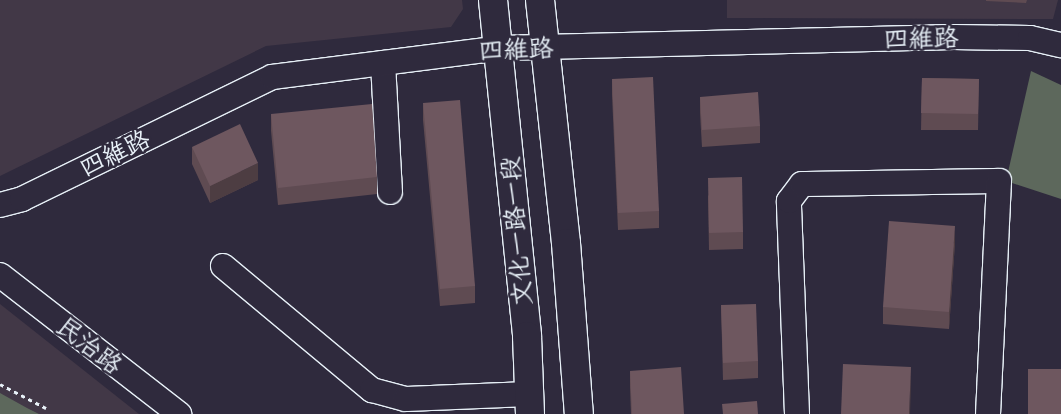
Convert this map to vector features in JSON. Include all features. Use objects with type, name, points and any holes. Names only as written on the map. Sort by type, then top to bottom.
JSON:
[{"type":"main road","name":"文化一路一段","points":[[493,0],[500,48],[527,336],[530,404]]},
{"type":"main road","name":"文化一路一段","points":[[540,0],[579,414]]},
{"type":"street","name":"四維路","points":[[0,205],[22,199],[272,77],[500,48],[546,49],[954,37],[1030,38],[1061,45]]},
{"type":"street","points":[[383,63],[390,192]]},
{"type":"street","points":[[797,414],[789,201],[802,184],[999,181],[988,414]]},
{"type":"street","points":[[223,266],[372,390],[406,399],[530,404]]},
{"type":"street","name":"民治路","points":[[0,275],[179,414]]},
{"type":"path","points":[[0,384],[46,408]]},
{"type":"shaded area","points":[[0,0],[462,0],[463,9],[451,27],[266,46],[0,176]]},
{"type":"shaded area","points":[[727,0],[1058,0],[1053,19],[727,18]]},
{"type":"shaded area","points":[[0,304],[139,414],[0,414]]},
{"type":"green space","points":[[1031,71],[1061,85],[1061,199],[1006,181]]},
{"type":"green space","points":[[0,393],[27,408],[39,414],[0,414]]},
{"type":"building","points":[[653,77],[659,211],[618,213],[612,79]]},
{"type":"building","points":[[922,78],[979,79],[978,114],[921,113]]},
{"type":"building","points":[[758,92],[760,126],[702,130],[700,97]]},
{"type":"building","points":[[460,100],[475,286],[440,289],[423,103]]},
{"type":"building","points":[[372,104],[377,177],[278,188],[271,114]]},
{"type":"building","points":[[240,124],[258,163],[210,186],[192,147]]},
{"type":"building","points":[[742,177],[743,232],[709,233],[708,178]]},
{"type":"building","points":[[889,221],[955,226],[949,312],[883,307]]},
{"type":"building","points":[[756,304],[758,361],[723,363],[721,305]]},
{"type":"building","points":[[843,364],[911,367],[909,414],[841,414]]},
{"type":"building","points":[[681,367],[684,414],[632,414],[630,371]]},
{"type":"building","points":[[1028,369],[1061,369],[1061,414],[1028,414]]},
{"type":"building","points":[[757,401],[758,414],[723,414],[722,404]]}]
